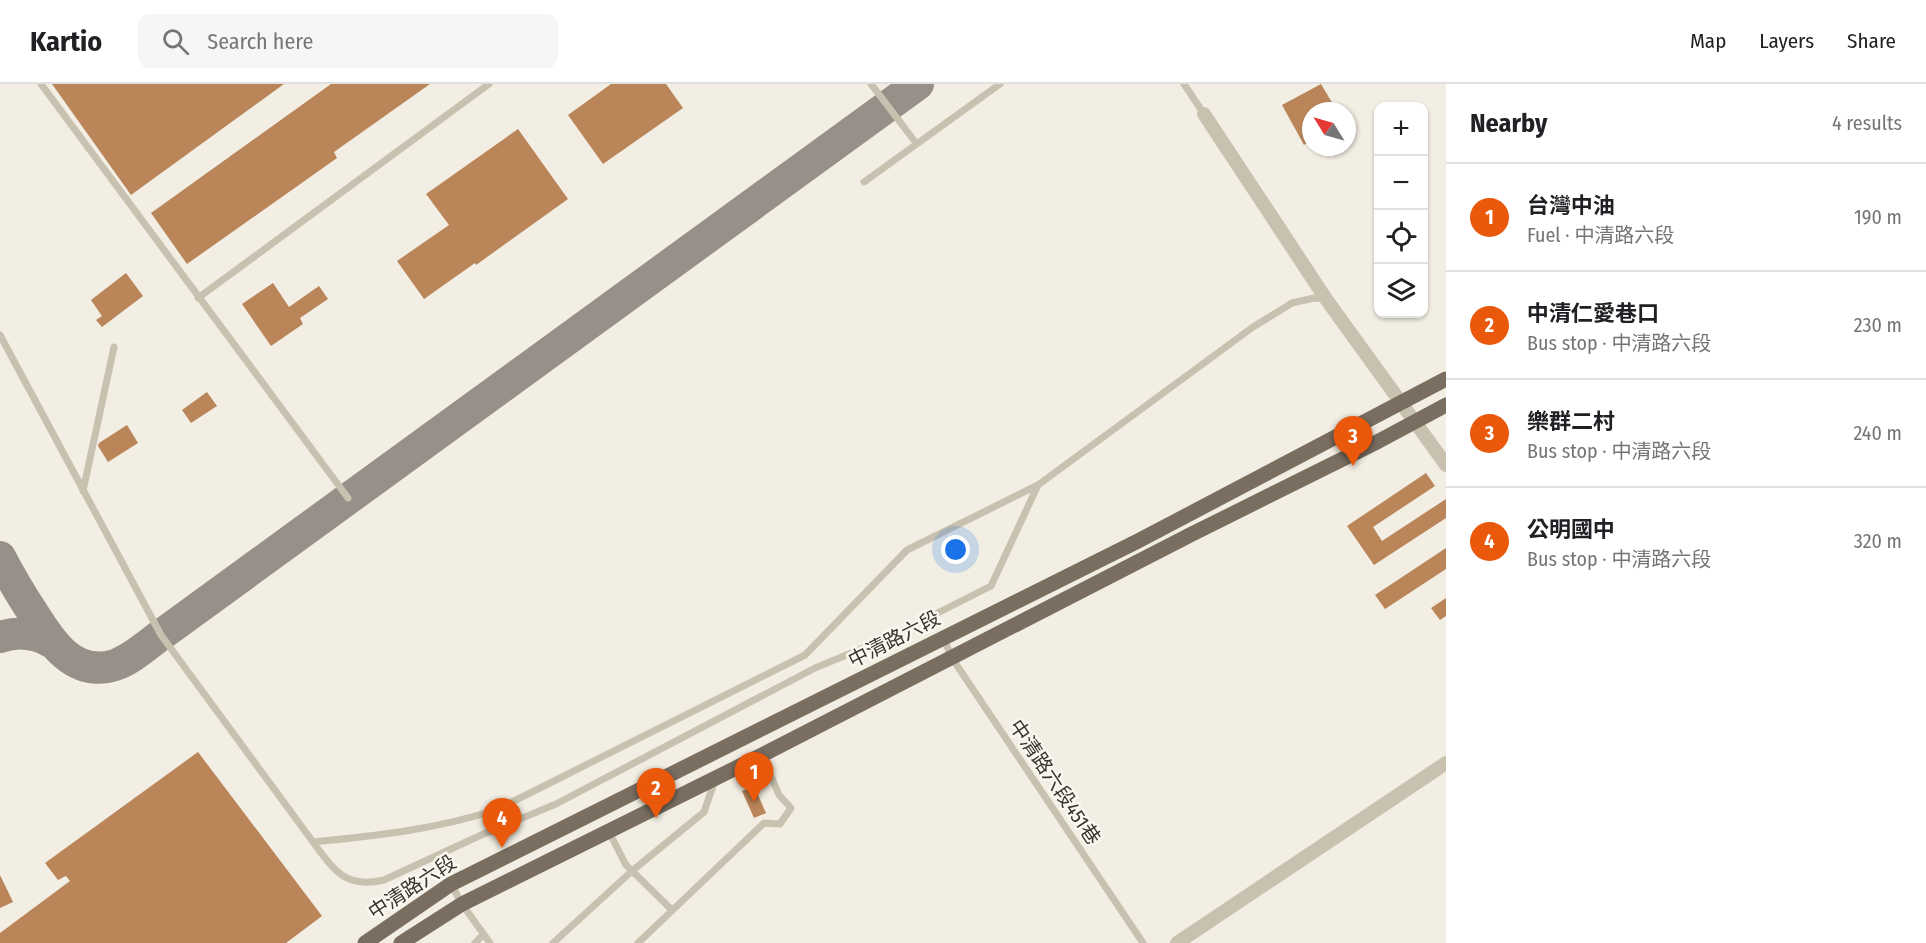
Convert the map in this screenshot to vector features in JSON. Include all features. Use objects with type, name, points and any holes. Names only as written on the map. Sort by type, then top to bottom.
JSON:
[{"type":"main road","name":"中清路六段","points":[[365,943],[451,884],[1128,546],[1446,379]]},
{"type":"main road","name":"中清路六段","points":[[401,943],[462,904],[762,755],[1446,405]]},
{"type":"street","points":[[1204,114],[1326,299],[1446,465]]},
{"type":"street","points":[[1177,943],[1446,764]]},
{"type":"lane","points":[[41,84],[348,498]]},
{"type":"lane","points":[[198,298],[489,84]]},
{"type":"lane","points":[[872,84],[916,143]]},
{"type":"lane","points":[[864,182],[1000,84]]},
{"type":"lane","points":[[1184,84],[1204,114]]},
{"type":"lane","points":[[313,842],[368,836],[468,819],[498,809],[805,655],[907,550],[1038,485],[1253,327],[1292,303],[1314,298],[1326,299]]},
{"type":"lane","points":[[0,334],[161,634],[332,868],[344,878],[357,882],[370,883],[384,880],[555,804],[815,668],[890,637],[991,586],[1038,485]]},
{"type":"lane","points":[[83,491],[114,347]]},
{"type":"lane","name":"中清路六段451巷","points":[[943,637],[952,658],[1143,943]]},
{"type":"lane","points":[[638,943],[764,823],[780,824],[791,808],[779,795],[762,755]]},
{"type":"lane","points":[[553,943],[632,871],[704,812],[716,777]]},
{"type":"lane","points":[[608,830],[626,865],[672,910]]},
{"type":"lane","points":[[451,884],[462,904],[490,943]]},
{"type":"lane","points":[[475,943],[483,935]]},
{"type":"building","points":[[52,84],[284,84],[131,195]]},
{"type":"building","points":[[331,84],[430,84],[334,152],[337,158],[187,264],[151,213]]},
{"type":"building","points":[[611,84],[666,84],[683,108],[603,164],[568,115]]},
{"type":"building","points":[[1321,84],[1332,102],[1302,102],[1302,141],[1282,105]]},
{"type":"building","points":[[518,129],[568,199],[424,299],[397,261],[449,225],[426,194]]},
{"type":"building","points":[[126,273],[143,296],[102,327],[96,320],[102,316],[91,300]]},
{"type":"building","points":[[273,283],[289,307],[319,286],[328,299],[300,318],[303,324],[271,346],[242,304]]},
{"type":"building","points":[[207,392],[217,406],[191,423],[182,410]]},
{"type":"building","points":[[127,425],[138,443],[108,462],[98,446],[99,443]]},
{"type":"building","points":[[1426,473],[1435,486],[1373,527],[1382,541],[1446,499],[1446,518],[1374,565],[1347,526]]},
{"type":"building","points":[[1446,548],[1446,569],[1385,609],[1375,595]]},
{"type":"building","points":[[1446,598],[1446,616],[1440,620],[1431,608]]},
{"type":"building","points":[[198,752],[322,916],[286,943],[0,943],[0,933],[70,881],[66,876],[58,880],[45,863]]},
{"type":"building","points":[[754,786],[766,813],[754,818],[742,791]]},
{"type":"building","points":[[0,875],[13,902],[0,908]]},
{"type":"taxiway","points":[[0,557],[40,624],[65,655],[76,662],[100,668],[121,662],[139,652],[918,84]]},
{"type":"taxiway","points":[[0,637],[26,634],[51,642]]},
{"type":"place","name":"樂群二村","points":[[1353,466]]},
{"type":"place","name":"台灣中油","points":[[754,802]]},
{"type":"place","name":"中清仁愛巷口","points":[[656,818]]},
{"type":"place","name":"公明國中","points":[[502,848]]}]
